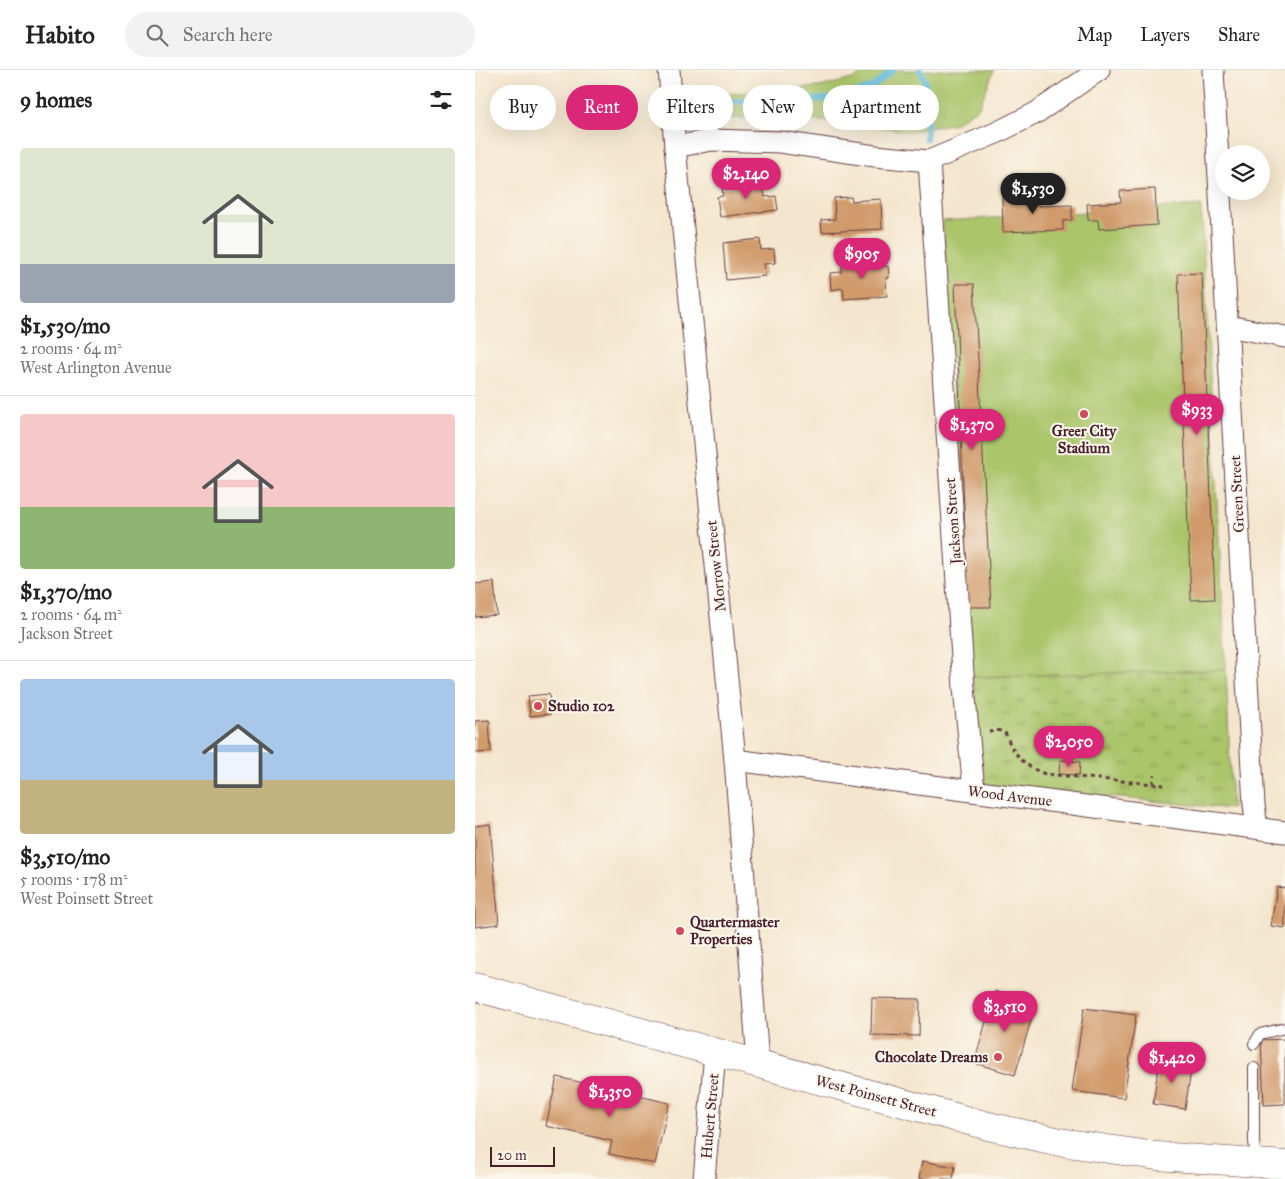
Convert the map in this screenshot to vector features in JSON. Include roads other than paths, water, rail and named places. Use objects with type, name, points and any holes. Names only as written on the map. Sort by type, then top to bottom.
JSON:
[{"type":"main road","name":"West Poinsett Street","points":[[475,987],[988,1126],[1060,1142],[1157,1156],[1285,1165]]},
{"type":"street","name":"Morrow Street","points":[[669,70],[735,760],[758,1063]]},
{"type":"street","points":[[675,147],[711,140],[780,142],[875,156],[929,161],[996,133],[1036,113],[1099,70]]},
{"type":"street","name":"Green Street","points":[[1213,70],[1254,805],[1257,828]]},
{"type":"street","name":"Jackson Street","points":[[929,161],[963,678],[974,792]]},
{"type":"street","points":[[1228,326],[1285,338]]},
{"type":"street","name":"Wood Avenue","points":[[735,760],[1285,832]]},
{"type":"street","name":"Hubert Street","points":[[704,1179],[715,1053]]},
{"type":"lane","points":[[1254,1044],[1260,1034],[1285,1028]]},
{"type":"lane","points":[[1254,1068],[1254,1141],[1256,1163]]},
{"type":"waterway","points":[[733,101],[840,99],[874,86],[893,70]]},
{"type":"waterway","points":[[920,70],[927,95],[926,139]]},
{"type":"place","name":"Greer City Stadium","points":[[1084,414]]},
{"type":"place","name":"Studio 102","points":[[538,706]]},
{"type":"place","name":"Quartermaster Properties","points":[[680,931]]},
{"type":"place","name":"Chocolate Dreams","points":[[998,1057]]}]
